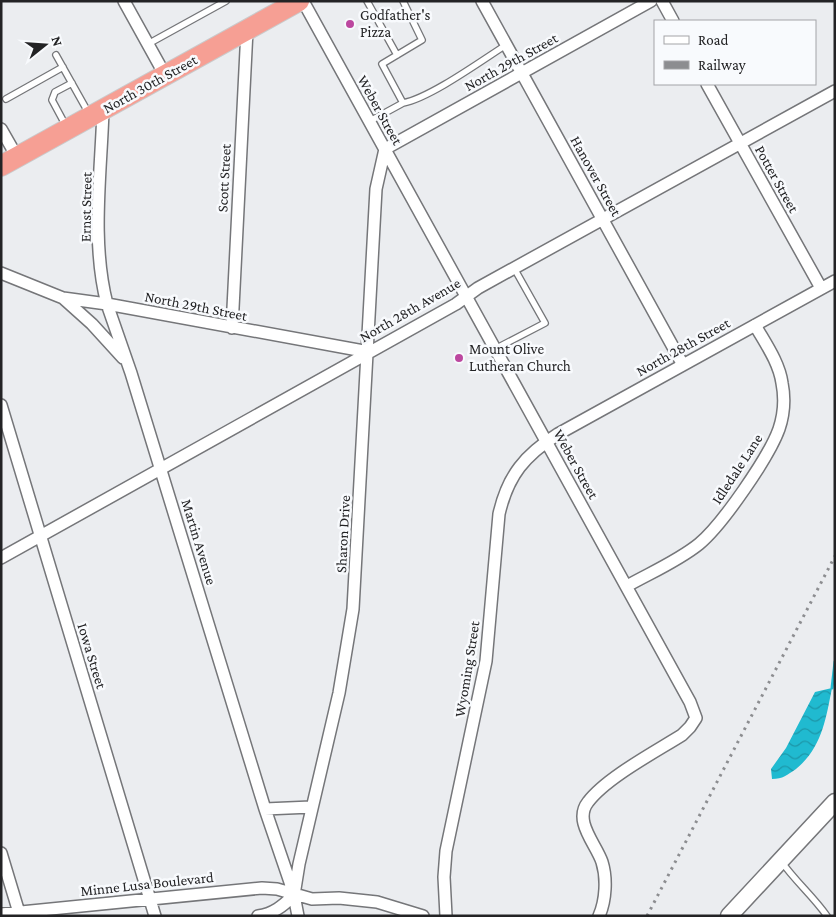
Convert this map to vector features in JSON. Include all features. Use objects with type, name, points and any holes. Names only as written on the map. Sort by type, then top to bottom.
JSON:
[{"type":"highway","name":"North 30th Street","points":[[9,162],[301,1]]},
{"type":"main road","points":[[729,916],[835,802]]},
{"type":"street","points":[[124,1],[165,75]]},
{"type":"street","name":"Weber Street","points":[[301,1],[385,149],[690,702],[696,718],[682,734],[606,785],[587,802],[583,812],[583,822],[602,863],[604,881],[599,916]]},
{"type":"street","name":"Hanover Street","points":[[482,1],[682,364]]},
{"type":"street","name":"North 29th Street","points":[[385,149],[651,1]]},
{"type":"street","points":[[662,1],[672,20]]},
{"type":"street","name":"Scott Street","points":[[232,328],[247,30]]},
{"type":"street","name":"Potter Street","points":[[709,85],[821,288]]},
{"type":"street","name":"North 28th Avenue","points":[[1,558],[514,268],[835,91]]},
{"type":"street","name":"Ernst Street","points":[[97,113],[101,279],[107,304]]},
{"type":"street","points":[[1,129],[9,162]]},
{"type":"street","name":"Sharon Drive","points":[[298,916],[294,895],[311,807],[339,693],[350,628],[368,352],[376,189],[385,149]]},
{"type":"street","points":[[1,274],[63,298],[107,304]]},
{"type":"street","name":"North 28th Street","points":[[546,442],[682,364],[835,280]]},
{"type":"street","points":[[63,298],[92,324],[128,363]]},
{"type":"street","name":"North 29th Street","points":[[107,304],[368,352]]},
{"type":"street","name":"Martin Avenue","points":[[107,304],[128,363],[265,809],[294,895]]},
{"type":"street","name":"Idledale Lane","points":[[626,586],[687,552],[709,535],[726,515],[774,440],[783,413],[782,383],[778,367],[755,325]]},
{"type":"street","name":"Iowa Street","points":[[1,405],[155,916]]},
{"type":"street","name":"Wyoming Street","points":[[446,916],[444,877],[446,851],[471,741],[486,661],[499,514],[504,493],[515,472],[535,449],[546,442]]},
{"type":"street","points":[[265,809],[311,807]]},
{"type":"street","points":[[1,853],[20,914]]},
{"type":"street","name":"Minne Lusa Boulevard","points":[[1,914],[20,914],[149,898],[262,888],[277,889],[312,899],[339,898],[377,902],[423,916]]},
{"type":"street","points":[[258,916],[279,908],[294,895]]},
{"type":"lane","points":[[148,44],[226,1]]},
{"type":"lane","points":[[367,1],[397,54]]},
{"type":"lane","points":[[403,1],[422,40],[382,64],[403,102]]},
{"type":"lane","points":[[369,121],[403,102],[412,101],[428,93],[506,45]]},
{"type":"lane","points":[[56,55],[72,83],[97,113]]},
{"type":"lane","points":[[6,99],[63,67]]},
{"type":"lane","points":[[68,130],[52,100],[54,92],[72,83]]},
{"type":"lane","points":[[495,350],[545,323],[514,268]]},
{"type":"lane","points":[[781,861],[790,874],[813,896],[827,916]]},
{"type":"water","points":[[832,688],[822,732],[812,752],[796,769],[787,775],[772,779],[771,769],[786,748],[815,692]]},
{"type":"waterway","points":[[832,688],[835,662]]},
{"type":"railway","points":[[647,916],[835,556]]},
{"type":"place","name":"Godfather's Pizza","points":[[350,24]]},
{"type":"place","name":"Mount Olive Lutheran Church","points":[[459,358]]}]
